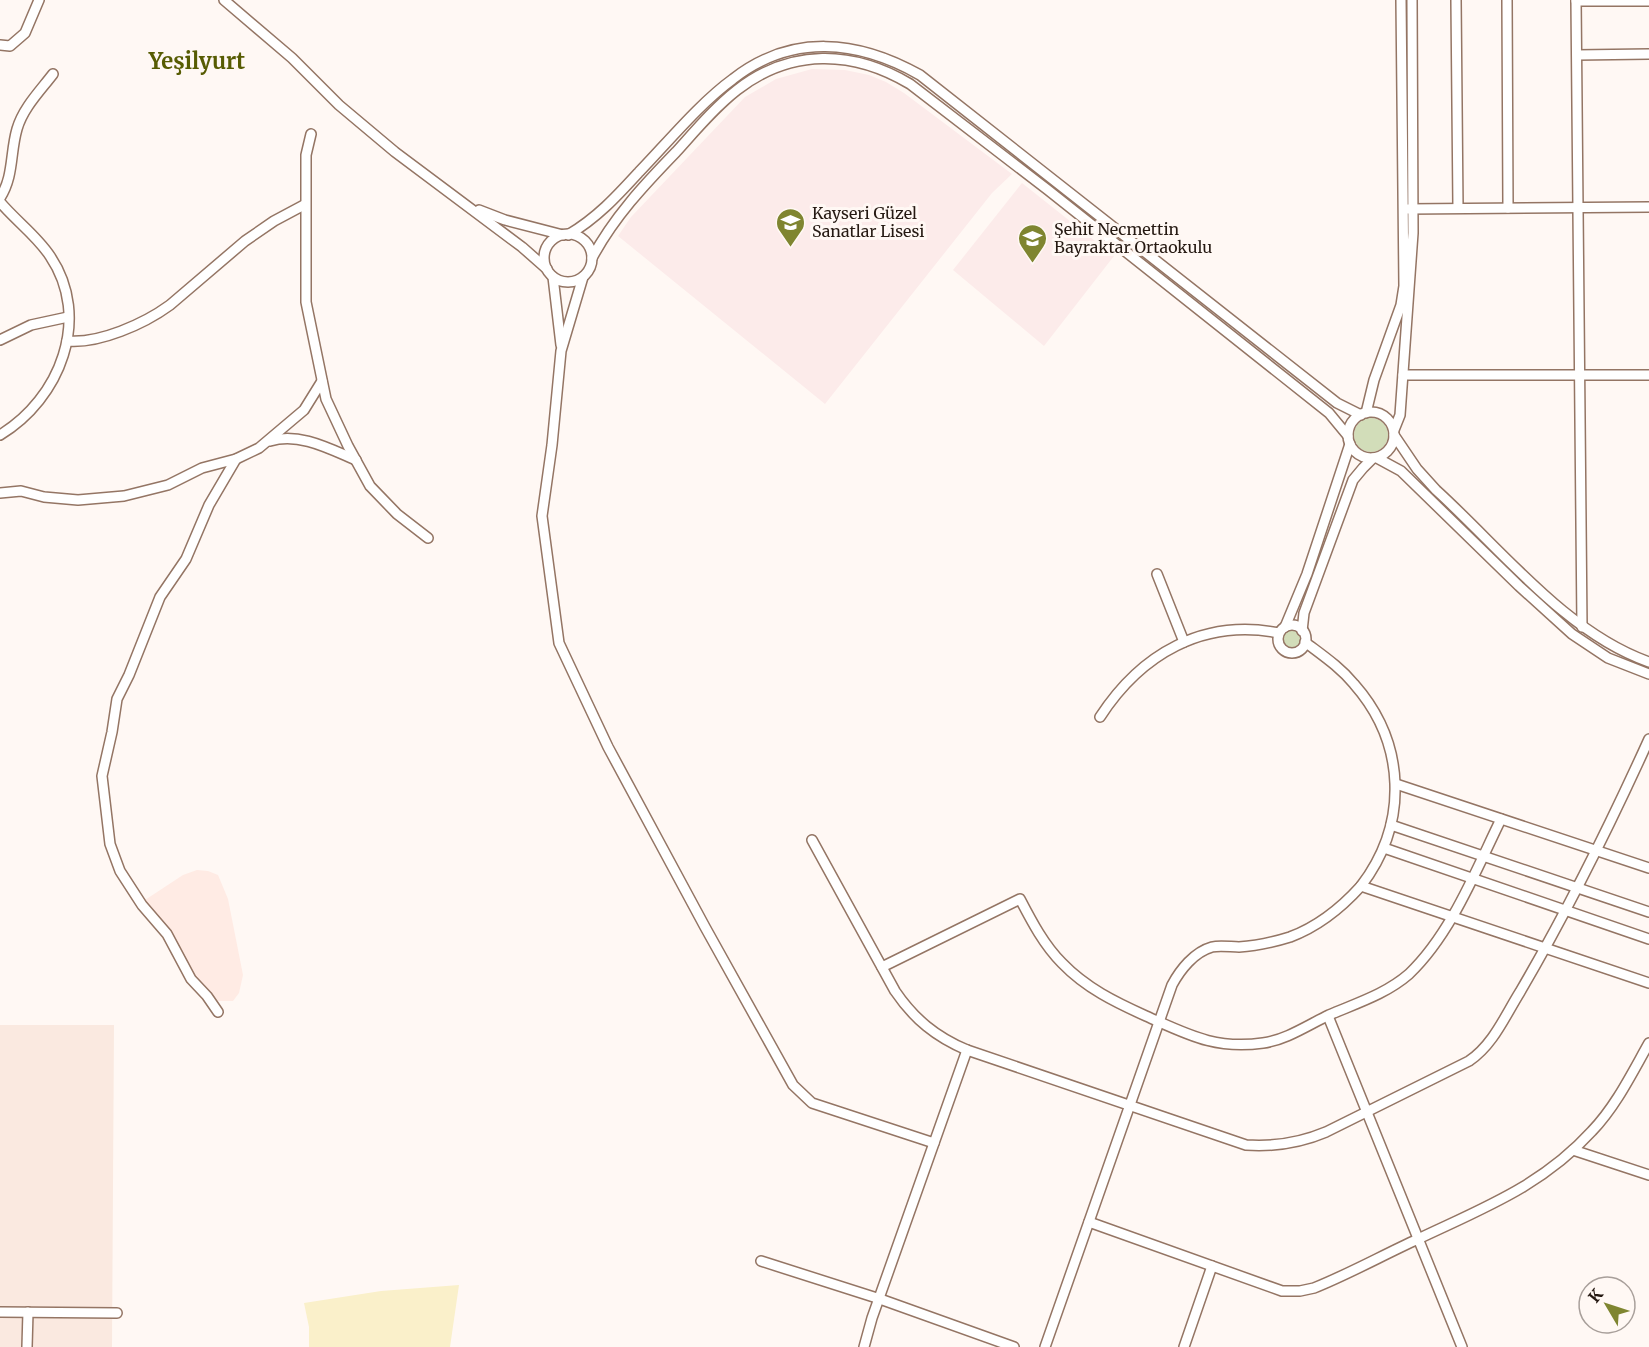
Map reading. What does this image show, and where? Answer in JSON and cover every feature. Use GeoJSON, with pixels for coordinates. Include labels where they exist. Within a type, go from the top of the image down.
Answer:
{"type":"FeatureCollection","features":[{"type":"Feature","properties":{"kind":"street"},"geometry":{"type":"LineString","coordinates":[[0,45],[10,46],[22,37],[39,0]]}},
{"type":"Feature","properties":{"kind":"street"},"geometry":{"type":"LineString","coordinates":[[224,0],[292,58],[339,105],[395,152],[522,247],[554,277],[568,282],[583,277]]}},
{"type":"Feature","properties":{"kind":"street"},"geometry":{"type":"LineString","coordinates":[[1305,642],[1299,651],[1287,652],[1279,644],[1282,630],[1307,574],[1349,440],[1350,426],[1364,414],[1402,296],[1404,274],[1401,0]]}},
{"type":"Feature","properties":{"kind":"street"},"geometry":{"type":"LineString","coordinates":[[1045,1347],[1176,978],[1198,954],[1213,947],[1253,946],[1292,936],[1337,909],[1371,873],[1384,849],[1391,825],[1396,784],[1386,736],[1371,706],[1346,675],[1305,642],[1302,631],[1305,613],[1353,480],[1375,458],[1389,450],[1400,415],[1413,233],[1412,0]]}},
{"type":"Feature","properties":{"kind":"street"},"geometry":{"type":"LineString","coordinates":[[1456,0],[1458,208]]}},
{"type":"Feature","properties":{"kind":"street"},"geometry":{"type":"LineString","coordinates":[[1507,0],[1508,208]]}},
{"type":"Feature","properties":{"kind":"street"},"geometry":{"type":"LineString","coordinates":[[1582,627],[1576,1],[1649,1]]}},
{"type":"Feature","properties":{"kind":"street"},"geometry":{"type":"LineString","coordinates":[[547,269],[544,259],[553,240],[583,226],[608,206],[715,93],[743,72],[769,58],[806,48],[838,46],[888,59],[920,75],[1337,403],[1364,414],[1376,413],[1385,417],[1417,469],[1436,490],[1582,627],[1614,647],[1649,662]]}},
{"type":"Feature","properties":{"kind":"street"},"geometry":{"type":"LineString","coordinates":[[1577,55],[1649,54]]}},
{"type":"Feature","properties":{"kind":"street"},"geometry":{"type":"LineString","coordinates":[[561,351],[583,277],[590,268],[592,258],[611,226],[633,197],[718,107],[745,84],[775,68],[798,61],[828,58],[864,63],[887,71],[910,84],[1322,407],[1335,419],[1353,450],[1361,456],[1375,458],[1401,471],[1519,586],[1572,634],[1618,663],[1649,674]]}},
{"type":"Feature","properties":{"kind":"street"},"geometry":{"type":"LineString","coordinates":[[0,435],[21,420],[47,392],[62,363],[67,341],[68,317],[63,284],[51,256],[0,200],[9,179],[19,122],[25,110],[53,74]]}},
{"type":"Feature","properties":{"kind":"street"},"geometry":{"type":"LineString","coordinates":[[311,134],[306,155],[304,205],[307,243],[306,302],[326,399],[370,486],[407,523],[428,538]]}},
{"type":"Feature","properties":{"kind":"street"},"geometry":{"type":"LineString","coordinates":[[453,195],[491,215],[578,237],[586,243],[592,258]]}},
{"type":"Feature","properties":{"kind":"street"},"geometry":{"type":"LineString","coordinates":[[67,341],[102,338],[154,316],[244,241],[304,205]]}},
{"type":"Feature","properties":{"kind":"street"},"geometry":{"type":"LineString","coordinates":[[1402,209],[1649,207]]}},
{"type":"Feature","properties":{"kind":"street"},"geometry":{"type":"LineString","coordinates":[[554,277],[561,351],[552,445],[542,516],[559,643],[608,747],[793,1085],[812,1103],[934,1143]]}},
{"type":"Feature","properties":{"kind":"street"},"geometry":{"type":"LineString","coordinates":[[0,340],[31,325],[68,317]]}},
{"type":"Feature","properties":{"kind":"street"},"geometry":{"type":"LineString","coordinates":[[1403,375],[1649,375]]}},
{"type":"Feature","properties":{"kind":"street"},"geometry":{"type":"LineString","coordinates":[[0,493],[21,491],[67,500],[124,496],[152,490],[202,468],[251,453],[304,410],[322,381]]}},
{"type":"Feature","properties":{"kind":"street"},"geometry":{"type":"LineString","coordinates":[[268,441],[280,438],[298,439],[356,460]]}},
{"type":"Feature","properties":{"kind":"street"},"geometry":{"type":"LineString","coordinates":[[218,1012],[191,979],[167,934],[142,905],[120,870],[110,844],[102,776],[117,699],[160,597],[186,559],[209,505],[236,459]]}},
{"type":"Feature","properties":{"kind":"street"},"geometry":{"type":"LineString","coordinates":[[1157,574],[1184,642]]}},
{"type":"Feature","properties":{"kind":"street"},"geometry":{"type":"LineString","coordinates":[[1100,717],[1116,694],[1136,673],[1159,656],[1184,642],[1207,634],[1231,630],[1282,630],[1296,626],[1302,631]]}},
{"type":"Feature","properties":{"kind":"street"},"geometry":{"type":"LineString","coordinates":[[812,840],[903,1003],[921,1023],[941,1038],[967,1050],[1246,1145],[1283,1144],[1305,1140],[1326,1132],[1469,1061],[1483,1051],[1566,910],[1649,739]]}},
{"type":"Feature","properties":{"kind":"street"},"geometry":{"type":"LineString","coordinates":[[1396,784],[1649,868]]}},
{"type":"Feature","properties":{"kind":"street"},"geometry":{"type":"LineString","coordinates":[[882,967],[1020,899],[1046,944],[1071,972],[1102,995],[1180,1033],[1203,1040],[1250,1045],[1274,1041],[1389,990],[1426,956],[1452,917],[1501,819]]}},
{"type":"Feature","properties":{"kind":"street"},"geometry":{"type":"LineString","coordinates":[[1391,825],[1649,912]]}},
{"type":"Feature","properties":{"kind":"street"},"geometry":{"type":"LineString","coordinates":[[1384,849],[1649,939]]}},
{"type":"Feature","properties":{"kind":"street"},"geometry":{"type":"LineString","coordinates":[[1361,886],[1649,983]]}},
{"type":"Feature","properties":{"kind":"street"},"geometry":{"type":"LineString","coordinates":[[1328,1016],[1462,1347]]}},
{"type":"Feature","properties":{"kind":"street"},"geometry":{"type":"LineString","coordinates":[[1089,1222],[1282,1291],[1300,1291],[1321,1285],[1507,1198],[1537,1179],[1573,1150],[1611,1109],[1649,1043]]}},
{"type":"Feature","properties":{"kind":"street"},"geometry":{"type":"LineString","coordinates":[[864,1347],[967,1050]]}},
{"type":"Feature","properties":{"kind":"street"},"geometry":{"type":"LineString","coordinates":[[1573,1150],[1649,1175]]}},
{"type":"Feature","properties":{"kind":"street"},"geometry":{"type":"LineString","coordinates":[[761,1261],[880,1299],[1014,1347]]}},
{"type":"Feature","properties":{"kind":"street"},"geometry":{"type":"LineString","coordinates":[[1184,1347],[1212,1266]]}},
{"type":"Feature","properties":{"kind":"street"},"geometry":{"type":"LineString","coordinates":[[0,1312],[117,1313]]}},
{"type":"Feature","properties":{"kind":"street"},"geometry":{"type":"LineString","coordinates":[[27,1347],[28,1312]]}},
{"type":"Feature","properties":{"kind":"shaded area","name":"Kayseri Güzel Sanatlar Lisesi"},"geometry":{"type":"Polygon","coordinates":[[[812,69],[845,70],[869,75],[886,82],[1012,174],[992,193],[825,404],[618,236],[631,217],[745,97],[776,79],[812,69]]]}},
{"type":"Feature","properties":{"kind":"shaded area","name":"Şehit Necmettin Bayraktar Ortaokulu"},"geometry":{"type":"Polygon","coordinates":[[[1022,183],[1114,256],[1044,346],[953,270],[1022,183]]]}},
{"type":"Feature","properties":{"kind":"shaded area"},"geometry":{"type":"Polygon","coordinates":[[[197,870],[218,875],[228,899],[243,975],[239,993],[233,1001],[215,1001],[195,979],[171,933],[145,900],[183,875],[197,870]]]}},
{"type":"Feature","properties":{"kind":"shaded area"},"geometry":{"type":"Polygon","coordinates":[[[0,1025],[114,1025],[112,1347],[0,1347],[0,1025]]]}},
{"type":"Feature","properties":{"kind":"green space"},"geometry":{"type":"Polygon","coordinates":[[[1371,418],[1383,423],[1388,435],[1383,447],[1371,452],[1359,447],[1354,435],[1359,423],[1371,418]]]}},
{"type":"Feature","properties":{"kind":"green space"},"geometry":{"type":"Polygon","coordinates":[[[1292,629],[1299,632],[1302,639],[1299,646],[1292,649],[1285,646],[1282,639],[1285,632],[1292,629]]]}},
{"type":"Feature","properties":{"kind":"sand"},"geometry":{"type":"Polygon","coordinates":[[[459,1285],[450,1347],[309,1347],[309,1327],[304,1303],[381,1291],[459,1285]]]}},
{"type":"Feature","properties":{"kind":"place","name":"Kayseri Güzel Sanatlar Lisesi"},"geometry":{"type":"Point","coordinates":[791,248]}},
{"type":"Feature","properties":{"kind":"place","name":"Şehit Necmettin Bayraktar Ortaokulu"},"geometry":{"type":"Point","coordinates":[1033,264]}},
{"type":"Feature","properties":{"kind":"district","name":"Yeşilyurt"},"geometry":{"type":"Point","coordinates":[197,61]}}]}
